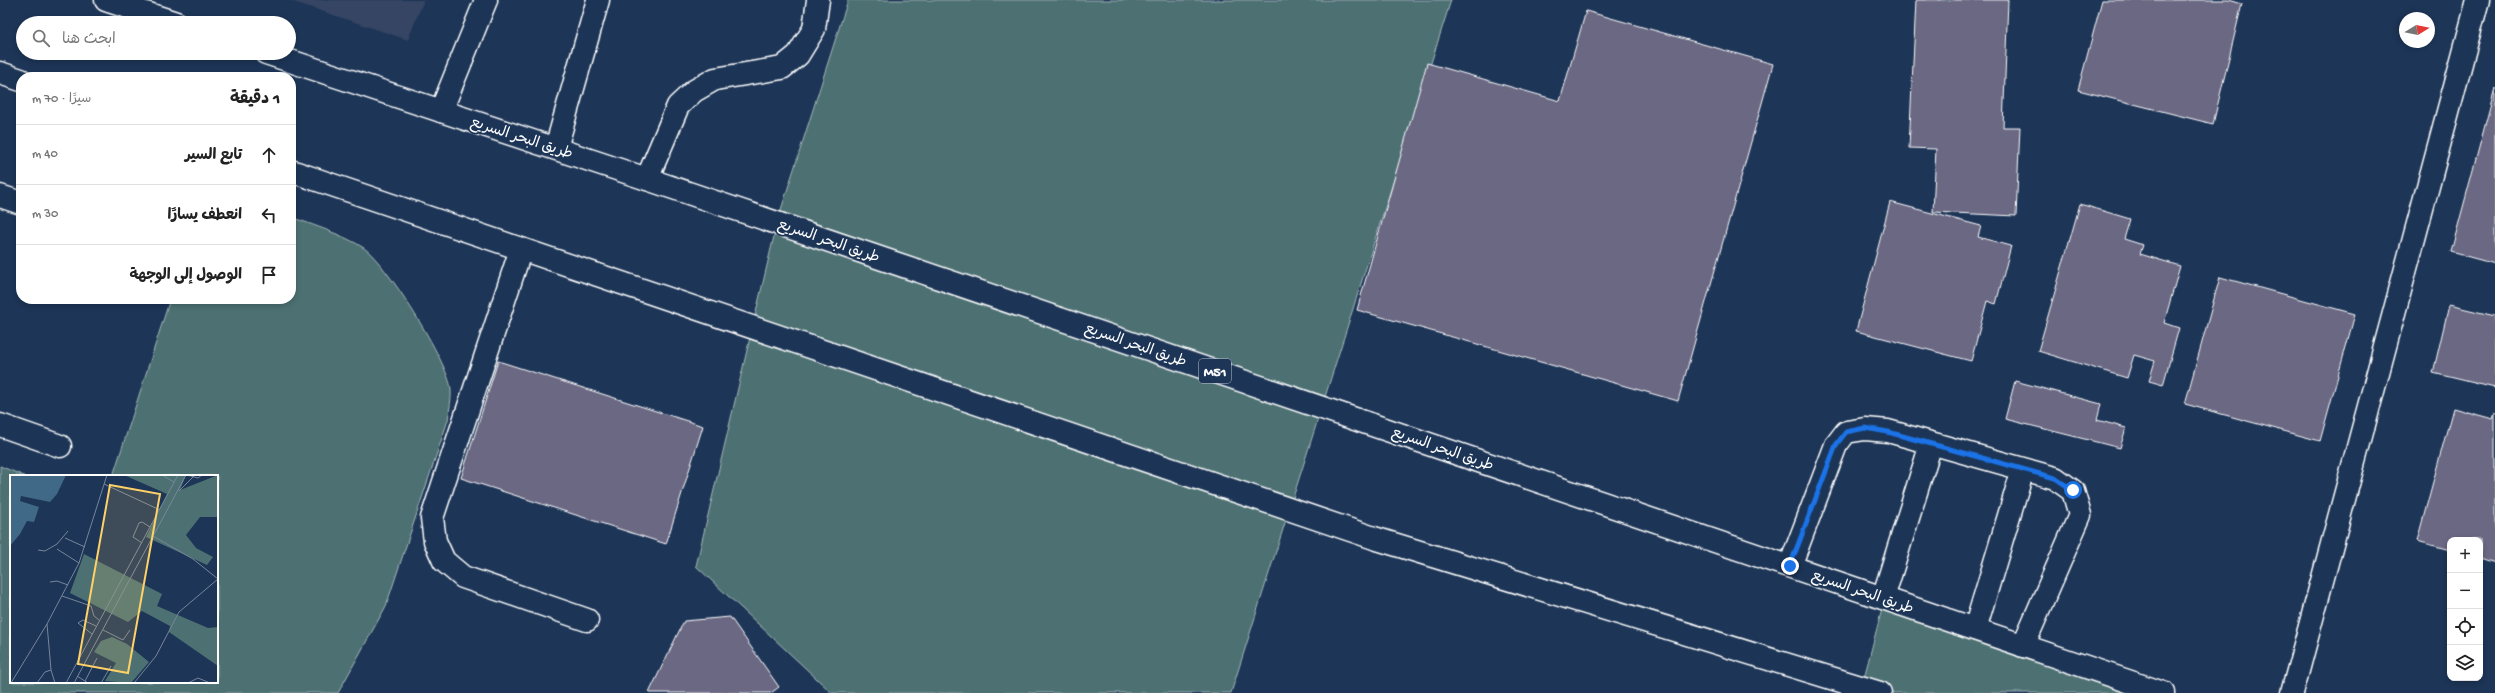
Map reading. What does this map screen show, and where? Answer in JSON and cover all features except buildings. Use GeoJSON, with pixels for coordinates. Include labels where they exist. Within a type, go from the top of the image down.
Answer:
{"type":"FeatureCollection","features":[{"type":"Feature","properties":{"kind":"main road"},"geometry":{"type":"LineString","coordinates":[[106,0],[155,16]]}},
{"type":"Feature","properties":{"kind":"main road"},"geometry":{"type":"LineString","coordinates":[[441,111],[486,0]]}},
{"type":"Feature","properties":{"kind":"main road"},"geometry":{"type":"LineString","coordinates":[[556,148],[598,0]]}},
{"type":"Feature","properties":{"kind":"main road"},"geometry":{"type":"LineString","coordinates":[[647,179],[678,106],[694,91],[715,80],[782,68],[798,55],[814,29],[818,0]]}},
{"type":"Feature","properties":{"kind":"main road"},"geometry":{"type":"LineString","coordinates":[[2292,693],[2478,0]]}},
{"type":"Feature","properties":{"kind":"main road","name":"طريق البحر السريع"},"geometry":{"type":"LineString","coordinates":[[287,60],[556,148],[2163,693]]}},
{"type":"Feature","properties":{"kind":"main road"},"geometry":{"type":"LineString","coordinates":[[0,73],[16,78]]}},
{"type":"Feature","properties":{"kind":"main road"},"geometry":{"type":"LineString","coordinates":[[296,173],[1374,538],[1880,693]]}},
{"type":"Feature","properties":{"kind":"main road"},"geometry":{"type":"LineString","coordinates":[[0,196],[16,201]]}},
{"type":"Feature","properties":{"kind":"main road"},"geometry":{"type":"LineString","coordinates":[[521,249],[432,518],[435,541],[444,561],[463,577],[587,620]]}},
{"type":"Feature","properties":{"kind":"main road"},"geometry":{"type":"LineString","coordinates":[[0,424],[60,446]]}},
{"type":"Feature","properties":{"kind":"main road"},"geometry":{"type":"LineString","coordinates":[[1790,566],[1836,445],[1846,432],[1865,428],[1888,432],[2055,478],[2073,490],[2080,515],[2023,646]]}},
{"type":"Feature","properties":{"kind":"main road"},"geometry":{"type":"LineString","coordinates":[[1883,598],[1931,444]]}},
{"type":"Feature","properties":{"kind":"main road"},"geometry":{"type":"LineString","coordinates":[[1975,629],[2023,469]]}},
{"type":"Feature","properties":{"kind":"shaded area"},"geometry":{"type":"Polygon","coordinates":[[[288,0],[424,0],[408,40],[288,0]]]}},
{"type":"Feature","properties":{"kind":"green space"},"geometry":{"type":"Polygon","coordinates":[[[848,0],[1451,0],[1231,693],[832,693],[696,566],[778,219],[848,0]]]}},
{"type":"Feature","properties":{"kind":"green space"},"geometry":{"type":"Polygon","coordinates":[[[296,219],[356,243],[364,248],[374,258],[387,273],[415,314],[439,358],[451,389],[448,420],[386,606],[338,693],[0,693],[0,466],[22,475],[10,475],[10,683],[218,683],[218,475],[113,475],[168,304],[296,304],[296,219]]]}},
{"type":"Feature","properties":{"kind":"green space"},"geometry":{"type":"Polygon","coordinates":[[[1883,605],[2172,693],[1860,693],[1883,605]]]}},
{"type":"Feature","properties":{"kind":"route"},"geometry":{"type":"LineString","coordinates":[[1790,566],[1836,445],[1846,432],[1865,428],[1888,432],[2055,478],[2073,490]]}}]}
